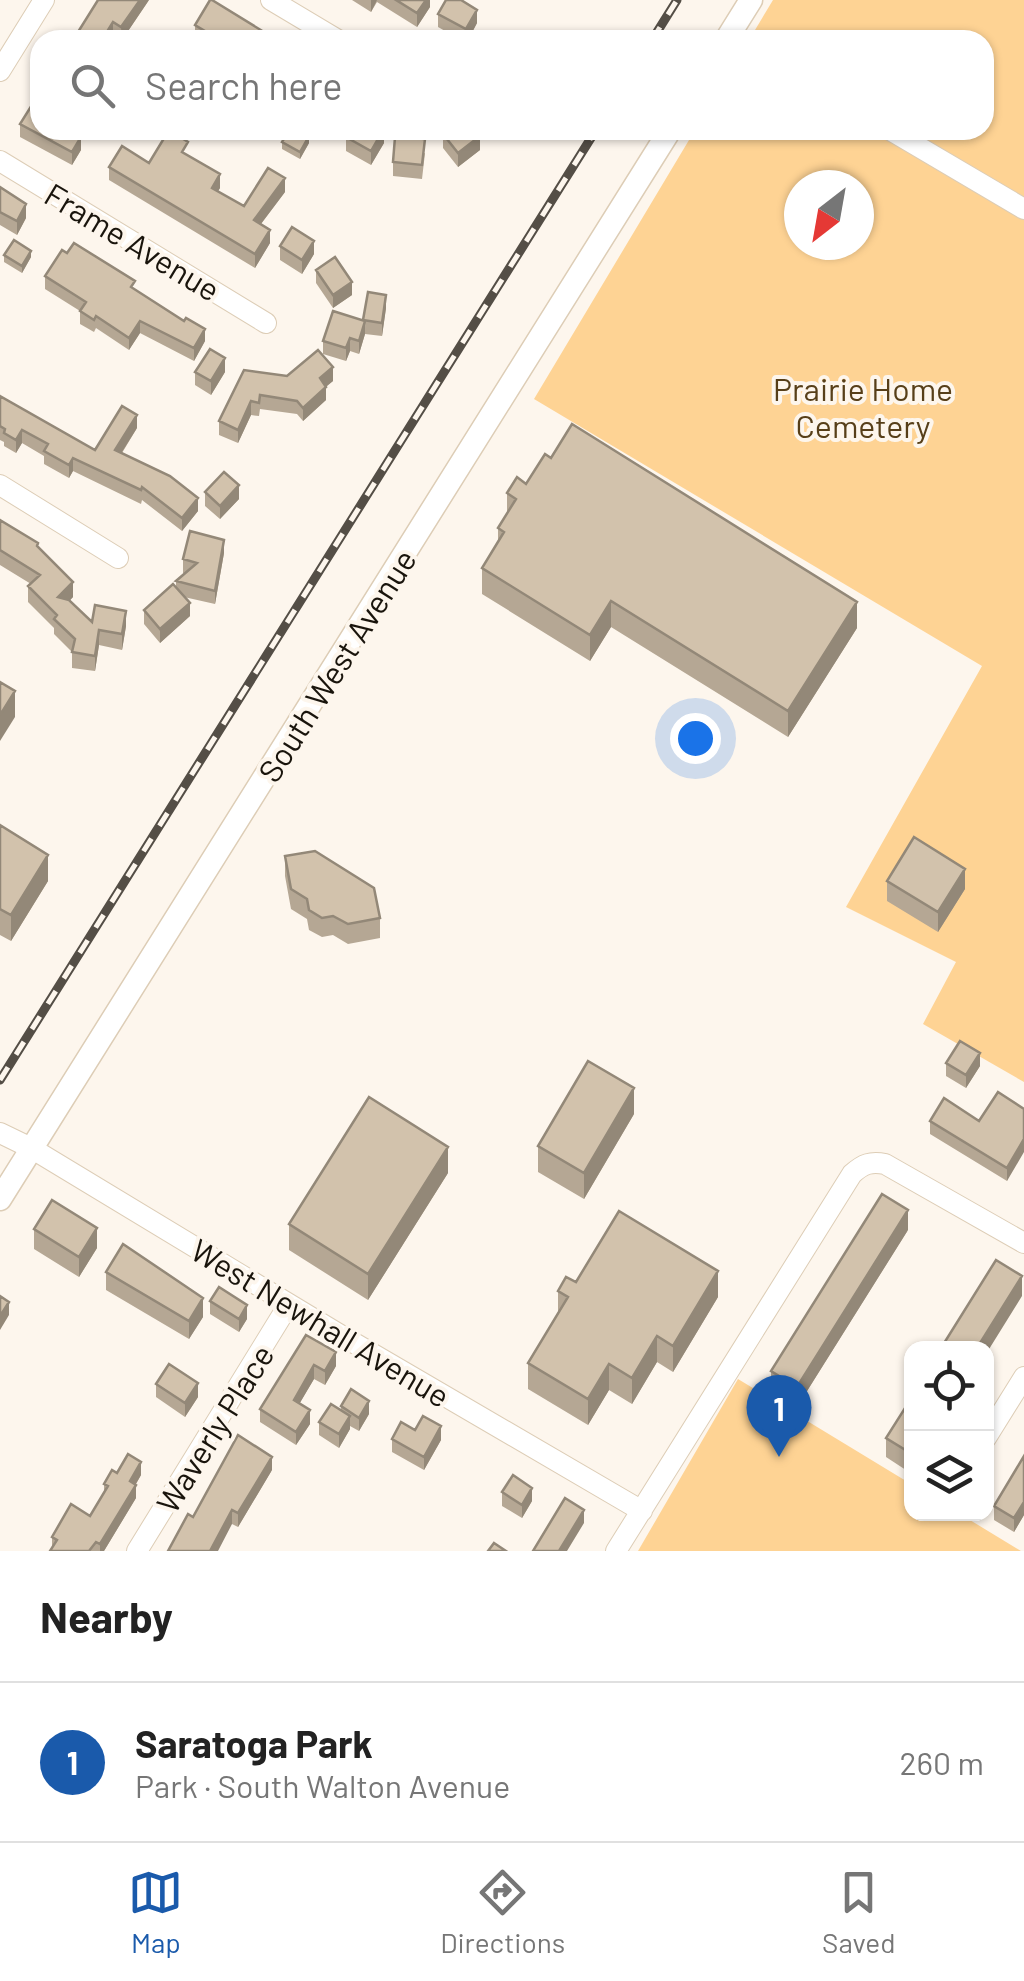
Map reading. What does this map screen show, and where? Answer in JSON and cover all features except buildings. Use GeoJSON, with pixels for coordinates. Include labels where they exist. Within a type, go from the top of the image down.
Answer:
{"type":"FeatureCollection","features":[{"type":"Feature","properties":{"kind":"street"},"geometry":{"type":"LineString","coordinates":[[0,70],[44,0]]}},
{"type":"Feature","properties":{"kind":"street"},"geometry":{"type":"LineString","coordinates":[[271,0],[321,30]]}},
{"type":"Feature","properties":{"kind":"street"},"geometry":{"type":"LineString","coordinates":[[736,30],[751,0]]}},
{"type":"Feature","properties":{"kind":"street","name":"South West Avenue"},"geometry":{"type":"LineString","coordinates":[[0,1198],[664,140]]}},
{"type":"Feature","properties":{"kind":"street"},"geometry":{"type":"LineString","coordinates":[[907,140],[1024,209]]}},
{"type":"Feature","properties":{"kind":"street","name":"Frame Avenue"},"geometry":{"type":"LineString","coordinates":[[0,161],[266,323]]}},
{"type":"Feature","properties":{"kind":"street"},"geometry":{"type":"LineString","coordinates":[[0,485],[118,558]]}},
{"type":"Feature","properties":{"kind":"street","name":"West Newhall Avenue"},"geometry":{"type":"LineString","coordinates":[[0,1133],[32,1148],[642,1511]]}},
{"type":"Feature","properties":{"kind":"street"},"geometry":{"type":"LineString","coordinates":[[616,1551],[852,1174],[862,1165],[874,1161],[885,1164],[1024,1243]]}},
{"type":"Feature","properties":{"kind":"street","name":"Waverly Place"},"geometry":{"type":"LineString","coordinates":[[138,1551],[289,1304]]}},
{"type":"Feature","properties":{"kind":"street"},"geometry":{"type":"LineString","coordinates":[[990,1431],[1024,1377]]}},
{"type":"Feature","properties":{"kind":"green space","name":"Prairie Home Cemetery"},"geometry":{"type":"Polygon","coordinates":[[[773,0],[1024,0],[1024,1082],[923,1024],[956,962],[846,907],[982,666],[534,399],[689,140],[994,140],[994,30],[755,30],[773,0]]]}},
{"type":"Feature","properties":{"kind":"green space"},"geometry":{"type":"Polygon","coordinates":[[[738,1379],[904,1480],[904,1521],[972,1521],[1021,1551],[638,1551],[738,1379]]]}},
{"type":"Feature","properties":{"kind":"railway"},"geometry":{"type":"LineString","coordinates":[[658,30],[677,0]]}},
{"type":"Feature","properties":{"kind":"railway"},"geometry":{"type":"LineString","coordinates":[[0,1080],[590,140]]}},
{"type":"Feature","properties":{"kind":"place","name":"Saratoga Park"},"geometry":{"type":"Point","coordinates":[779,1457]}}]}
